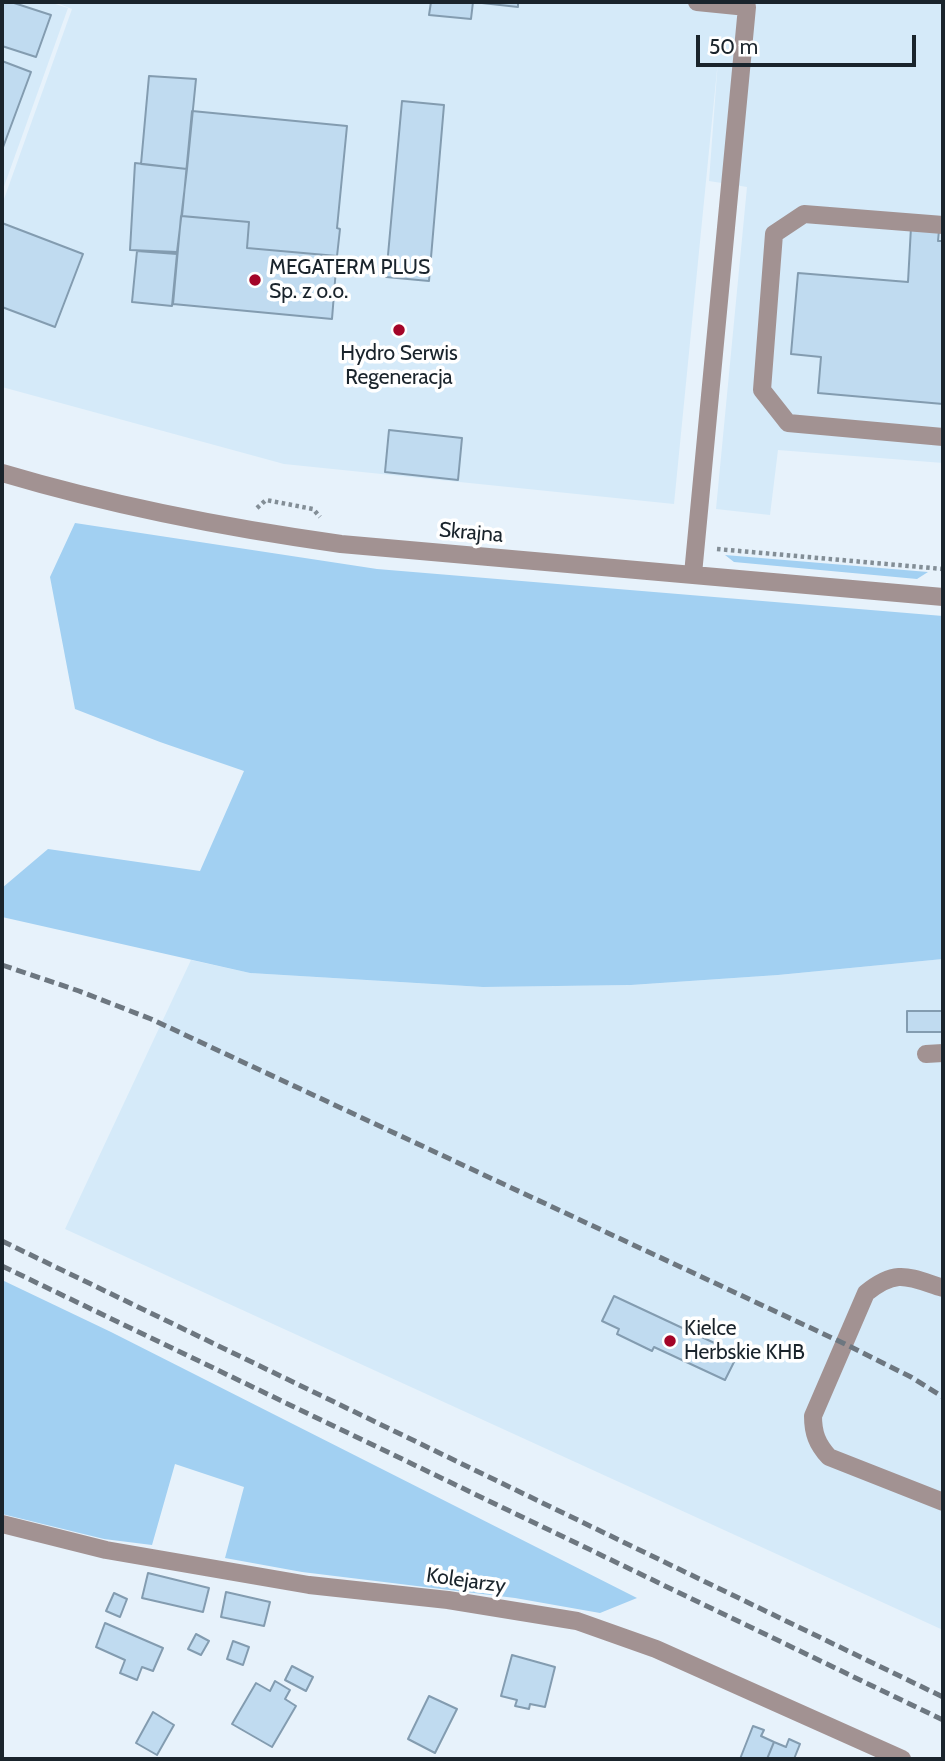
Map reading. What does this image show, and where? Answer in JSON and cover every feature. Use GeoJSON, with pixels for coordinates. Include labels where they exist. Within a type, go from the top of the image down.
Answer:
{"type":"FeatureCollection","features":[{"type":"Feature","properties":{"kind":"street"},"geometry":{"type":"LineString","coordinates":[[693,574],[747,7],[697,2]]}},
{"type":"Feature","properties":{"kind":"street"},"geometry":{"type":"LineString","coordinates":[[943,225],[804,214],[774,234],[762,390],[788,423],[943,437]]}},
{"type":"Feature","properties":{"kind":"street","name":"Skrajna"},"geometry":{"type":"LineString","coordinates":[[2,473],[148,511],[341,544],[943,597]]}},
{"type":"Feature","properties":{"kind":"street"},"geometry":{"type":"LineString","coordinates":[[943,1288],[913,1278],[896,1276],[883,1279],[866,1293],[813,1416],[813,1432],[820,1448],[829,1457],[943,1502]]}},
{"type":"Feature","properties":{"kind":"street","name":"Kolejarzy"},"geometry":{"type":"LineString","coordinates":[[2,1524],[106,1550],[309,1585],[448,1600],[577,1621],[656,1649],[902,1759]]}},
{"type":"Feature","properties":{"kind":"shaded area"},"geometry":{"type":"Polygon","coordinates":[[[2,2],[49,2],[68,8],[2,192],[2,2]]]}},
{"type":"Feature","properties":{"kind":"shaded area"},"geometry":{"type":"Polygon","coordinates":[[[54,2],[943,2],[943,463],[778,450],[770,515],[716,509],[747,187],[709,181],[718,60],[674,504],[284,464],[2,387],[2,199],[72,9],[54,2]]]}},
{"type":"Feature","properties":{"kind":"shaded area"},"geometry":{"type":"Polygon","coordinates":[[[75,523],[377,569],[943,616],[943,959],[778,975],[631,985],[483,987],[250,973],[2,917],[2,888],[48,849],[200,871],[244,771],[75,709],[50,577],[75,523]]]}},
{"type":"Feature","properties":{"kind":"shaded area"},"geometry":{"type":"Polygon","coordinates":[[[725,555],[928,572],[917,579],[734,562],[725,555]]]}},
{"type":"Feature","properties":{"kind":"shaded area"},"geometry":{"type":"Polygon","coordinates":[[[943,959],[943,1630],[65,1229],[191,960],[250,973],[483,987],[631,985],[778,975],[943,959]]]}},
{"type":"Feature","properties":{"kind":"shaded area"},"geometry":{"type":"Polygon","coordinates":[[[2,1280],[111,1332],[637,1598],[600,1613],[515,1598],[302,1572],[225,1558],[244,1487],[175,1464],[152,1545],[104,1539],[2,1514],[2,1280]]]}},
{"type":"Feature","properties":{"kind":"building"},"geometry":{"type":"Polygon","coordinates":[[[2,2],[11,2],[51,15],[36,57],[2,46],[2,2]]]}},
{"type":"Feature","properties":{"kind":"building"},"geometry":{"type":"Polygon","coordinates":[[[431,2],[473,2],[471,19],[429,15],[431,2]]]}},
{"type":"Feature","properties":{"kind":"building"},"geometry":{"type":"Polygon","coordinates":[[[473,2],[518,2],[518,7],[473,2]]]}},
{"type":"Feature","properties":{"kind":"building"},"geometry":{"type":"Polygon","coordinates":[[[2,61],[31,72],[2,150],[2,61]]]}},
{"type":"Feature","properties":{"kind":"building"},"geometry":{"type":"Polygon","coordinates":[[[149,76],[196,79],[187,169],[141,164],[149,76]]]}},
{"type":"Feature","properties":{"kind":"building"},"geometry":{"type":"Polygon","coordinates":[[[402,101],[444,105],[429,281],[386,277],[402,101]]]}},
{"type":"Feature","properties":{"kind":"building"},"geometry":{"type":"Polygon","coordinates":[[[192,111],[347,126],[337,228],[340,229],[337,256],[247,248],[249,222],[182,216],[192,111]]]}},
{"type":"Feature","properties":{"kind":"building"},"geometry":{"type":"Polygon","coordinates":[[[135,163],[187,169],[177,252],[130,250],[135,163]]]}},
{"type":"Feature","properties":{"kind":"building","name":"MEGATERM PLUS Sp. z o.o."},"geometry":{"type":"Polygon","coordinates":[[[181,216],[249,222],[247,248],[337,256],[332,319],[173,304],[181,216]]]}},
{"type":"Feature","properties":{"kind":"building"},"geometry":{"type":"Polygon","coordinates":[[[2,223],[83,254],[55,327],[2,307],[2,223]]]}},
{"type":"Feature","properties":{"kind":"building"},"geometry":{"type":"Polygon","coordinates":[[[911,227],[939,230],[938,241],[943,241],[943,404],[818,393],[821,357],[791,354],[798,273],[908,282],[911,227]]]}},
{"type":"Feature","properties":{"kind":"building"},"geometry":{"type":"Polygon","coordinates":[[[137,251],[177,254],[172,306],[132,302],[137,251]]]}},
{"type":"Feature","properties":{"kind":"building"},"geometry":{"type":"Polygon","coordinates":[[[389,430],[462,438],[458,480],[385,472],[389,430]]]}},
{"type":"Feature","properties":{"kind":"building"},"geometry":{"type":"Polygon","coordinates":[[[907,1011],[943,1011],[943,1032],[907,1032],[907,1011]]]}},
{"type":"Feature","properties":{"kind":"building","name":"Kielce Herbskie KHB"},"geometry":{"type":"Polygon","coordinates":[[[614,1296],[738,1354],[725,1380],[654,1347],[652,1351],[617,1334],[619,1329],[602,1321],[614,1296]]]}},
{"type":"Feature","properties":{"kind":"building"},"geometry":{"type":"Polygon","coordinates":[[[148,1573],[209,1588],[203,1612],[142,1598],[148,1573]]]}},
{"type":"Feature","properties":{"kind":"building"},"geometry":{"type":"Polygon","coordinates":[[[226,1592],[270,1602],[264,1626],[221,1617],[226,1592]]]}},
{"type":"Feature","properties":{"kind":"building"},"geometry":{"type":"Polygon","coordinates":[[[114,1593],[127,1599],[120,1617],[106,1611],[114,1593]]]}},
{"type":"Feature","properties":{"kind":"building"},"geometry":{"type":"Polygon","coordinates":[[[105,1623],[163,1648],[153,1671],[142,1667],[137,1680],[120,1673],[125,1660],[96,1647],[105,1623]]]}},
{"type":"Feature","properties":{"kind":"building"},"geometry":{"type":"Polygon","coordinates":[[[196,1634],[209,1641],[201,1655],[188,1649],[196,1634]]]}},
{"type":"Feature","properties":{"kind":"building"},"geometry":{"type":"Polygon","coordinates":[[[233,1641],[249,1647],[243,1665],[227,1659],[233,1641]]]}},
{"type":"Feature","properties":{"kind":"building"},"geometry":{"type":"Polygon","coordinates":[[[512,1655],[555,1667],[545,1707],[530,1704],[529,1709],[515,1706],[517,1700],[501,1696],[512,1655]]]}},
{"type":"Feature","properties":{"kind":"building"},"geometry":{"type":"Polygon","coordinates":[[[292,1666],[313,1677],[306,1691],[285,1680],[292,1666]]]}},
{"type":"Feature","properties":{"kind":"building"},"geometry":{"type":"Polygon","coordinates":[[[275,1681],[290,1690],[285,1699],[296,1706],[272,1747],[232,1724],[256,1683],[270,1691],[275,1681]]]}},
{"type":"Feature","properties":{"kind":"building"},"geometry":{"type":"Polygon","coordinates":[[[429,1696],[457,1709],[435,1753],[408,1739],[429,1696]]]}},
{"type":"Feature","properties":{"kind":"building"},"geometry":{"type":"Polygon","coordinates":[[[153,1712],[174,1725],[157,1755],[136,1743],[153,1712]]]}},
{"type":"Feature","properties":{"kind":"building"},"geometry":{"type":"Polygon","coordinates":[[[753,1726],[764,1730],[761,1736],[774,1742],[767,1759],[740,1759],[753,1726]]]}},
{"type":"Feature","properties":{"kind":"building"},"geometry":{"type":"Polygon","coordinates":[[[789,1739],[800,1744],[794,1759],[767,1759],[774,1742],[786,1747],[789,1739]]]}},
{"type":"Feature","properties":{"kind":"railway"},"geometry":{"type":"LineString","coordinates":[[2,965],[151,1019],[845,1344],[911,1377],[943,1397]]}},
{"type":"Feature","properties":{"kind":"railway"},"geometry":{"type":"LineString","coordinates":[[2,1241],[943,1697]]}},
{"type":"Feature","properties":{"kind":"railway"},"geometry":{"type":"LineString","coordinates":[[2,1266],[943,1720]]}},
{"type":"Feature","properties":{"kind":"place","name":"MEGATERM PLUS Sp. z o.o."},"geometry":{"type":"Point","coordinates":[255,280]}},
{"type":"Feature","properties":{"kind":"place","name":"Hydro Serwis Regeneracja"},"geometry":{"type":"Point","coordinates":[399,330]}},
{"type":"Feature","properties":{"kind":"place","name":"Kielce Herbskie KHB"},"geometry":{"type":"Point","coordinates":[670,1341]}}]}
